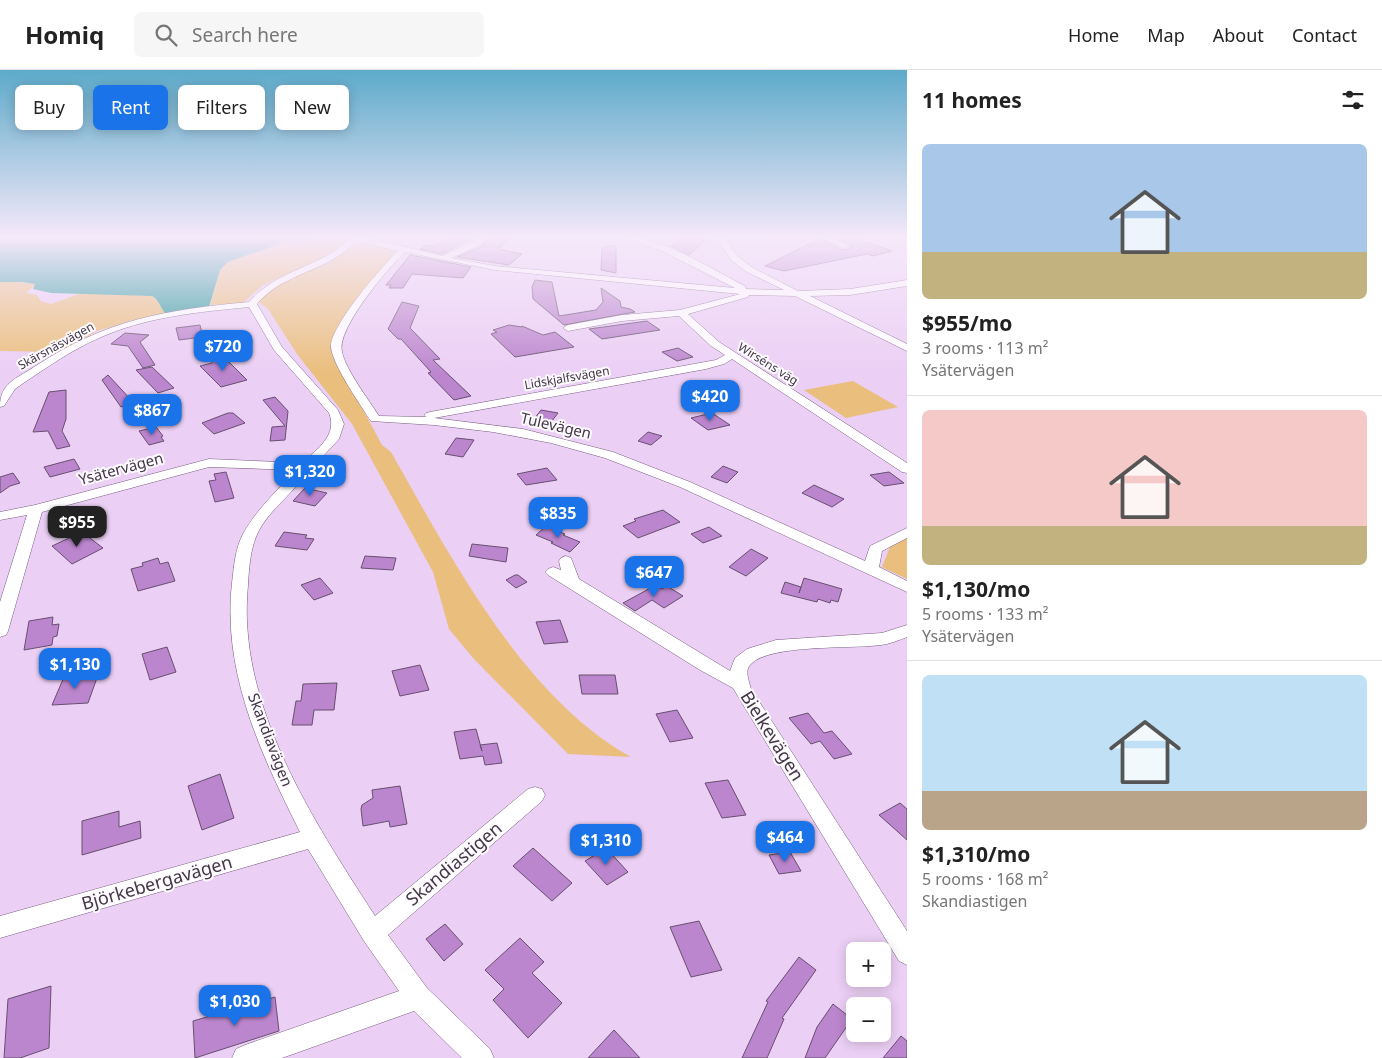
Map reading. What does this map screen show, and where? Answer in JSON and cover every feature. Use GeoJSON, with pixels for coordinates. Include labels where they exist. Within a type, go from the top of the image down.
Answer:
{"type":"FeatureCollection","features":[{"type":"Feature","properties":{"kind":"street"},"geometry":{"type":"LineString","coordinates":[[252,304],[260,292],[276,282]]}},
{"type":"Feature","properties":{"kind":"street","name":"Tulevägen"},"geometry":{"type":"LineString","coordinates":[[375,282],[338,335],[336,350],[375,419],[406,418],[447,422],[564,443],[610,455],[710,496],[907,586]]}},
{"type":"Feature","properties":{"kind":"street"},"geometry":{"type":"LineString","coordinates":[[643,282],[750,292],[798,294],[850,292],[907,283]]}},
{"type":"Feature","properties":{"kind":"street"},"geometry":{"type":"LineString","coordinates":[[730,282],[750,292]]}},
{"type":"Feature","properties":{"kind":"street"},"geometry":{"type":"LineString","coordinates":[[775,282],[895,344],[907,348]]}},
{"type":"Feature","properties":{"kind":"street"},"geometry":{"type":"LineString","coordinates":[[568,328],[622,318],[681,313],[750,292]]}},
{"type":"Feature","properties":{"kind":"street","name":"Skärsnäsvägen"},"geometry":{"type":"LineString","coordinates":[[0,404],[11,387],[18,382],[104,333],[127,324],[252,304]]}},
{"type":"Feature","properties":{"kind":"street","name":"Skandiavägen"},"geometry":{"type":"LineString","coordinates":[[252,304],[278,348],[334,412],[339,421],[339,427],[335,436],[260,517],[249,536],[243,555],[238,602],[241,653],[256,712],[284,780],[313,838],[372,933],[418,997],[481,1058]]}},
{"type":"Feature","properties":{"kind":"street","name":"Wirséns väg"},"geometry":{"type":"LineString","coordinates":[[681,313],[715,344],[907,469]]}},
{"type":"Feature","properties":{"kind":"street"},"geometry":{"type":"LineString","coordinates":[[895,344],[907,342]]}},
{"type":"Feature","properties":{"kind":"street","name":"Lidskjalfsvägen"},"geometry":{"type":"LineString","coordinates":[[406,418],[552,395],[706,366],[720,362],[732,355]]}},
{"type":"Feature","properties":{"kind":"street","name":"Ysätervägen"},"geometry":{"type":"LineString","coordinates":[[0,516],[36,509],[209,463],[305,467]]}},
{"type":"Feature","properties":{"kind":"street"},"geometry":{"type":"LineString","coordinates":[[0,632],[30,523],[36,509]]}},
{"type":"Feature","properties":{"kind":"street"},"geometry":{"type":"LineString","coordinates":[[871,569],[875,549],[907,532]]}},
{"type":"Feature","properties":{"kind":"street"},"geometry":{"type":"LineString","coordinates":[[566,561],[572,582]]}},
{"type":"Feature","properties":{"kind":"street"},"geometry":{"type":"LineString","coordinates":[[554,572],[706,666],[740,684]]}},
{"type":"Feature","properties":{"kind":"street","name":"Bielkevägen"},"geometry":{"type":"LineString","coordinates":[[907,631],[883,639],[776,646],[753,653],[741,662],[738,674],[740,684],[750,704],[778,745],[907,953]]}},
{"type":"Feature","properties":{"kind":"street","name":"Skandiastigen"},"geometry":{"type":"LineString","coordinates":[[372,933],[535,795]]}},
{"type":"Feature","properties":{"kind":"street","name":"Björkebergavägen"},"geometry":{"type":"LineString","coordinates":[[0,927],[313,838]]}},
{"type":"Feature","properties":{"kind":"street"},"geometry":{"type":"LineString","coordinates":[[245,1058],[418,997]]}},
{"type":"Feature","properties":{"kind":"shaded area"},"geometry":{"type":"Polygon","coordinates":[[[0,282],[36,284],[26,293],[37,295],[41,301],[51,304],[82,293],[152,296],[167,315],[133,320],[97,331],[61,352],[0,351],[0,282]]]}},
{"type":"Feature","properties":{"kind":"shaded area"},"geometry":{"type":"Polygon","coordinates":[[[23,282],[216,282],[209,307],[167,315],[152,296],[51,293],[33,289],[35,284],[23,282]]]}},
{"type":"Feature","properties":{"kind":"shaded area"},"geometry":{"type":"Polygon","coordinates":[[[217,282],[270,282],[263,285],[243,303],[210,305],[217,282]]]}},
{"type":"Feature","properties":{"kind":"shaded area"},"geometry":{"type":"Polygon","coordinates":[[[281,282],[372,282],[339,327],[340,367],[382,445],[391,452],[464,578],[523,662],[556,699],[592,731],[631,757],[568,754],[473,658],[449,629],[433,572],[352,424],[297,354],[268,309],[260,303],[259,299],[281,282]]]}},
{"type":"Feature","properties":{"kind":"shaded area"},"geometry":{"type":"Polygon","coordinates":[[[853,381],[898,407],[846,418],[804,390],[853,381]]]}},
{"type":"Feature","properties":{"kind":"shaded area"},"geometry":{"type":"Polygon","coordinates":[[[907,537],[907,579],[882,567],[890,547],[907,537]]]}},
{"type":"Feature","properties":{"kind":"building"},"geometry":{"type":"Polygon","coordinates":[[[388,282],[407,282],[403,288],[389,288],[391,285],[386,285],[388,282]]]}},
{"type":"Feature","properties":{"kind":"building"},"geometry":{"type":"Polygon","coordinates":[[[534,282],[552,282],[559,316],[596,310],[603,302],[601,288],[620,301],[621,307],[635,312],[564,325],[533,299],[532,287],[534,282]]]}},
{"type":"Feature","properties":{"kind":"building"},"geometry":{"type":"Polygon","coordinates":[[[402,302],[419,306],[410,328],[440,359],[433,360],[471,396],[454,400],[428,373],[431,372],[401,339],[398,339],[388,329],[402,302]]]}},
{"type":"Feature","properties":{"kind":"building"},"geometry":{"type":"Polygon","coordinates":[[[647,321],[660,330],[602,339],[589,329],[647,321]]]}},
{"type":"Feature","properties":{"kind":"building"},"geometry":{"type":"Polygon","coordinates":[[[200,325],[203,337],[179,340],[176,328],[200,325]]]}},
{"type":"Feature","properties":{"kind":"building"},"geometry":{"type":"Polygon","coordinates":[[[509,325],[522,326],[543,335],[555,332],[574,347],[515,357],[491,334],[497,332],[493,330],[509,325]]]}},
{"type":"Feature","properties":{"kind":"building"},"geometry":{"type":"Polygon","coordinates":[[[125,333],[149,335],[140,342],[155,365],[143,368],[128,346],[111,344],[125,333]]]}},
{"type":"Feature","properties":{"kind":"building"},"geometry":{"type":"Polygon","coordinates":[[[678,348],[693,357],[677,361],[662,352],[678,348]]]}},
{"type":"Feature","properties":{"kind":"building"},"geometry":{"type":"Polygon","coordinates":[[[224,357],[247,380],[221,387],[200,366],[212,363],[210,360],[224,357]]]}},
{"type":"Feature","properties":{"kind":"building"},"geometry":{"type":"Polygon","coordinates":[[[152,367],[174,388],[158,393],[136,370],[152,367]]]}},
{"type":"Feature","properties":{"kind":"building"},"geometry":{"type":"Polygon","coordinates":[[[108,375],[134,403],[121,407],[102,380],[108,375]]]}},
{"type":"Feature","properties":{"kind":"building"},"geometry":{"type":"Polygon","coordinates":[[[66,390],[66,419],[62,431],[70,446],[57,449],[48,431],[33,432],[49,392],[66,390]]]}},
{"type":"Feature","properties":{"kind":"building"},"geometry":{"type":"Polygon","coordinates":[[[275,397],[288,411],[285,440],[270,441],[272,427],[285,426],[263,400],[275,397]]]}},
{"type":"Feature","properties":{"kind":"building"},"geometry":{"type":"Polygon","coordinates":[[[541,410],[558,413],[548,426],[531,423],[541,410]]]}},
{"type":"Feature","properties":{"kind":"building"},"geometry":{"type":"Polygon","coordinates":[[[228,413],[233,413],[245,423],[214,434],[202,423],[228,413]]]}},
{"type":"Feature","properties":{"kind":"building"},"geometry":{"type":"Polygon","coordinates":[[[712,413],[730,425],[708,430],[691,418],[712,413]]]}},
{"type":"Feature","properties":{"kind":"building"},"geometry":{"type":"Polygon","coordinates":[[[156,427],[163,436],[161,437],[164,441],[149,445],[139,431],[156,427]]]}},
{"type":"Feature","properties":{"kind":"building"},"geometry":{"type":"Polygon","coordinates":[[[648,432],[662,436],[651,445],[638,441],[648,432]]]}},
{"type":"Feature","properties":{"kind":"building"},"geometry":{"type":"Polygon","coordinates":[[[456,438],[474,440],[463,457],[445,454],[456,438]]]}},
{"type":"Feature","properties":{"kind":"building"},"geometry":{"type":"Polygon","coordinates":[[[74,459],[80,469],[50,477],[44,467],[74,459]]]}},
{"type":"Feature","properties":{"kind":"building"},"geometry":{"type":"Polygon","coordinates":[[[723,466],[738,472],[727,483],[711,477],[723,466]]]}},
{"type":"Feature","properties":{"kind":"building"},"geometry":{"type":"Polygon","coordinates":[[[547,468],[557,480],[526,485],[517,474],[547,468]]]}},
{"type":"Feature","properties":{"kind":"building"},"geometry":{"type":"Polygon","coordinates":[[[226,472],[234,498],[215,502],[209,481],[216,480],[214,474],[226,472]]]}},
{"type":"Feature","properties":{"kind":"building"},"geometry":{"type":"Polygon","coordinates":[[[889,472],[904,483],[884,486],[870,475],[889,472]]]}},
{"type":"Feature","properties":{"kind":"building"},"geometry":{"type":"Polygon","coordinates":[[[13,473],[20,483],[10,486],[0,493],[0,477],[13,473]]]}},
{"type":"Feature","properties":{"kind":"building"},"geometry":{"type":"Polygon","coordinates":[[[814,485],[844,499],[832,507],[802,493],[814,485]]]}},
{"type":"Feature","properties":{"kind":"building"},"geometry":{"type":"Polygon","coordinates":[[[305,488],[327,493],[315,506],[293,501],[305,488]]]}},
{"type":"Feature","properties":{"kind":"building"},"geometry":{"type":"Polygon","coordinates":[[[663,510],[680,522],[638,538],[623,526],[636,521],[634,519],[663,510]]]}},
{"type":"Feature","properties":{"kind":"building"},"geometry":{"type":"Polygon","coordinates":[[[546,526],[580,542],[570,552],[536,535],[546,526]]]}},
{"type":"Feature","properties":{"kind":"building"},"geometry":{"type":"Polygon","coordinates":[[[709,527],[722,536],[703,543],[691,534],[709,527]]]}},
{"type":"Feature","properties":{"kind":"building"},"geometry":{"type":"Polygon","coordinates":[[[82,532],[103,548],[72,564],[52,546],[82,532]]]}},
{"type":"Feature","properties":{"kind":"building"},"geometry":{"type":"Polygon","coordinates":[[[284,532],[307,535],[305,538],[314,539],[307,550],[275,546],[284,532]]]}},
{"type":"Feature","properties":{"kind":"building"},"geometry":{"type":"Polygon","coordinates":[[[472,544],[508,548],[506,562],[469,556],[472,544]]]}},
{"type":"Feature","properties":{"kind":"building"},"geometry":{"type":"Polygon","coordinates":[[[751,549],[768,558],[746,576],[729,567],[751,549]]]}},
{"type":"Feature","properties":{"kind":"building"},"geometry":{"type":"Polygon","coordinates":[[[365,556],[396,558],[393,570],[361,568],[365,556]]]}},
{"type":"Feature","properties":{"kind":"building"},"geometry":{"type":"Polygon","coordinates":[[[158,558],[160,564],[168,562],[175,581],[138,591],[131,569],[143,566],[142,563],[158,558]]]}},
{"type":"Feature","properties":{"kind":"building"},"geometry":{"type":"Polygon","coordinates":[[[518,575],[527,582],[516,588],[506,580],[518,575]]]}},
{"type":"Feature","properties":{"kind":"building"},"geometry":{"type":"Polygon","coordinates":[[[320,578],[333,593],[314,600],[301,585],[320,578]]]}},
{"type":"Feature","properties":{"kind":"building"},"geometry":{"type":"Polygon","coordinates":[[[804,578],[842,589],[838,602],[831,600],[830,603],[818,599],[817,602],[781,593],[785,582],[801,587],[804,578]]]}},
{"type":"Feature","properties":{"kind":"building"},"geometry":{"type":"Polygon","coordinates":[[[656,585],[662,589],[667,586],[683,596],[664,608],[652,600],[635,611],[623,603],[656,585]]]}},
{"type":"Feature","properties":{"kind":"building"},"geometry":{"type":"Polygon","coordinates":[[[53,617],[52,625],[59,624],[57,636],[53,637],[52,645],[24,650],[29,621],[53,617]]]}},
{"type":"Feature","properties":{"kind":"building"},"geometry":{"type":"Polygon","coordinates":[[[560,620],[568,642],[544,644],[536,622],[560,620]]]}},
{"type":"Feature","properties":{"kind":"building"},"geometry":{"type":"Polygon","coordinates":[[[167,647],[176,672],[150,680],[142,654],[167,647]]]}},
{"type":"Feature","properties":{"kind":"building"},"geometry":{"type":"Polygon","coordinates":[[[420,665],[429,690],[400,696],[392,671],[420,665]]]}},
{"type":"Feature","properties":{"kind":"building"},"geometry":{"type":"Polygon","coordinates":[[[98,675],[88,703],[52,705],[64,677],[98,675]]]}},
{"type":"Feature","properties":{"kind":"building"},"geometry":{"type":"Polygon","coordinates":[[[579,675],[615,675],[618,694],[582,694],[579,675]]]}},
{"type":"Feature","properties":{"kind":"building"},"geometry":{"type":"Polygon","coordinates":[[[337,683],[334,710],[314,710],[312,725],[292,725],[296,701],[301,701],[303,684],[337,683]]]}},
{"type":"Feature","properties":{"kind":"building"},"geometry":{"type":"Polygon","coordinates":[[[677,710],[693,738],[670,742],[656,714],[677,710]]]}},
{"type":"Feature","properties":{"kind":"building"},"geometry":{"type":"Polygon","coordinates":[[[808,713],[824,733],[832,731],[852,754],[834,759],[820,741],[811,744],[789,718],[808,713]]]}},
{"type":"Feature","properties":{"kind":"building"},"geometry":{"type":"Polygon","coordinates":[[[476,729],[480,745],[497,743],[502,763],[485,765],[483,756],[460,759],[454,732],[476,729]]]}},
{"type":"Feature","properties":{"kind":"building"},"geometry":{"type":"Polygon","coordinates":[[[220,774],[234,818],[202,830],[188,786],[220,774]]]}},
{"type":"Feature","properties":{"kind":"building"},"geometry":{"type":"Polygon","coordinates":[[[728,780],[746,815],[722,818],[705,783],[728,780]]]}},
{"type":"Feature","properties":{"kind":"building"},"geometry":{"type":"Polygon","coordinates":[[[400,786],[407,824],[390,827],[389,821],[363,826],[362,805],[373,798],[372,790],[400,786]]]}},
{"type":"Feature","properties":{"kind":"building"},"geometry":{"type":"Polygon","coordinates":[[[900,803],[907,809],[907,840],[879,815],[900,803]]]}},
{"type":"Feature","properties":{"kind":"building"},"geometry":{"type":"Polygon","coordinates":[[[119,811],[119,827],[140,821],[141,838],[82,855],[82,821],[119,811]]]}},
{"type":"Feature","properties":{"kind":"building"},"geometry":{"type":"Polygon","coordinates":[[[533,848],[572,883],[552,901],[513,866],[533,848]]]}},
{"type":"Feature","properties":{"kind":"building"},"geometry":{"type":"Polygon","coordinates":[[[606,848],[628,872],[607,885],[585,861],[606,848]]]}},
{"type":"Feature","properties":{"kind":"building"},"geometry":{"type":"Polygon","coordinates":[[[790,852],[801,871],[779,874],[769,855],[790,852]]]}},
{"type":"Feature","properties":{"kind":"building"},"geometry":{"type":"Polygon","coordinates":[[[699,921],[722,970],[691,977],[670,927],[699,921]]]}},
{"type":"Feature","properties":{"kind":"building"},"geometry":{"type":"Polygon","coordinates":[[[445,924],[463,944],[444,961],[426,939],[445,924]]]}},
{"type":"Feature","properties":{"kind":"building"},"geometry":{"type":"Polygon","coordinates":[[[520,938],[544,962],[532,973],[562,1003],[528,1038],[493,1000],[504,989],[485,970],[520,938]]]}},
{"type":"Feature","properties":{"kind":"building"},"geometry":{"type":"Polygon","coordinates":[[[799,957],[816,970],[782,1018],[784,1019],[767,1058],[742,1058],[768,1002],[766,1001],[799,957]]]}},
{"type":"Feature","properties":{"kind":"building"},"geometry":{"type":"Polygon","coordinates":[[[51,986],[49,1048],[20,1058],[4,1058],[8,999],[51,986]]]}},
{"type":"Feature","properties":{"kind":"building"},"geometry":{"type":"Polygon","coordinates":[[[275,997],[279,1031],[195,1058],[193,1021],[275,997]]]}},
{"type":"Feature","properties":{"kind":"building"},"geometry":{"type":"Polygon","coordinates":[[[833,1004],[846,1014],[846,1028],[825,1058],[805,1058],[817,1027],[833,1004]]]}},
{"type":"Feature","properties":{"kind":"building"},"geometry":{"type":"Polygon","coordinates":[[[614,1030],[640,1058],[588,1058],[614,1030]]]}},
{"type":"Feature","properties":{"kind":"building"},"geometry":{"type":"Polygon","coordinates":[[[901,1036],[907,1041],[907,1058],[883,1058],[901,1036]]]}}]}
